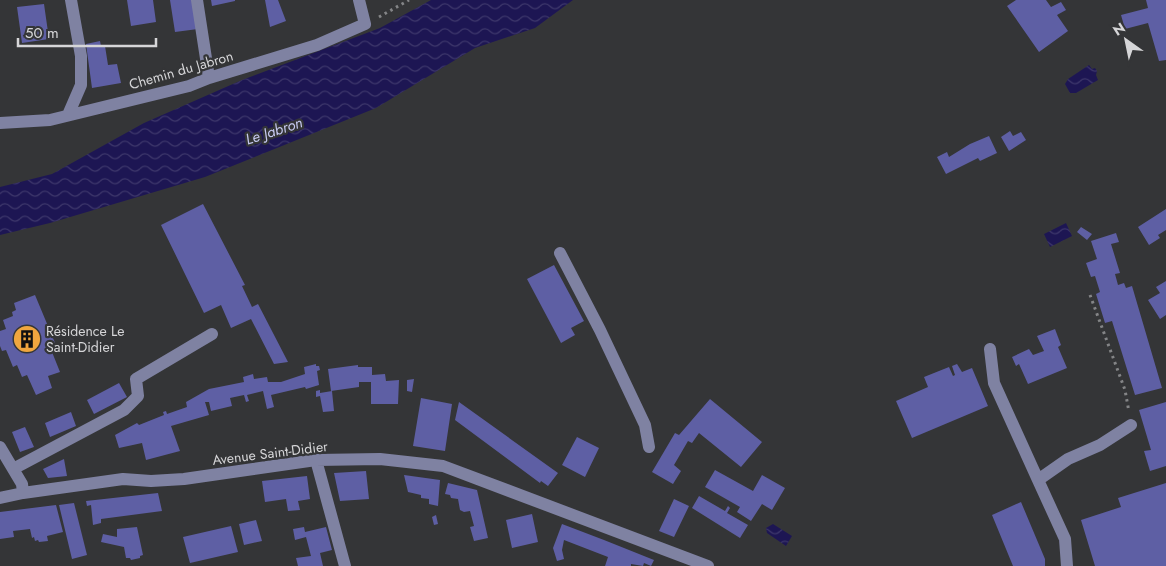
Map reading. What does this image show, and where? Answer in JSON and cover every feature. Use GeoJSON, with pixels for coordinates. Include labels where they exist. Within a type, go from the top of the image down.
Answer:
{"type":"FeatureCollection","features":[{"type":"Feature","properties":{"kind":"street"},"geometry":{"type":"LineString","coordinates":[[68,115],[81,85],[81,56],[72,0]]}},
{"type":"Feature","properties":{"kind":"street"},"geometry":{"type":"LineString","coordinates":[[197,0],[209,78]]}},
{"type":"Feature","properties":{"kind":"street"},"geometry":{"type":"LineString","coordinates":[[359,0],[365,24]]}},
{"type":"Feature","properties":{"kind":"street","name":"Chemin du Jabron"},"geometry":{"type":"LineString","coordinates":[[0,123],[50,120],[190,86],[209,78],[317,45],[365,24]]}},
{"type":"Feature","properties":{"kind":"street"},"geometry":{"type":"LineString","coordinates":[[560,253],[600,330],[645,425],[649,447]]}},
{"type":"Feature","properties":{"kind":"street"},"geometry":{"type":"LineString","coordinates":[[14,469],[124,410],[138,396],[136,379],[212,334]]}},
{"type":"Feature","properties":{"kind":"street"},"geometry":{"type":"LineString","coordinates":[[990,349],[994,382],[1065,539],[1067,566]]}},
{"type":"Feature","properties":{"kind":"street"},"geometry":{"type":"LineString","coordinates":[[1038,480],[1068,459],[1100,445],[1131,425]]}},
{"type":"Feature","properties":{"kind":"street"},"geometry":{"type":"LineString","coordinates":[[0,447],[22,484],[23,493]]}},
{"type":"Feature","properties":{"kind":"street","name":"Avenue Saint-Didier"},"geometry":{"type":"LineString","coordinates":[[0,498],[123,479],[151,481],[184,479],[316,460],[380,459],[443,466],[708,566]]}},
{"type":"Feature","properties":{"kind":"street"},"geometry":{"type":"LineString","coordinates":[[316,460],[345,566]]}},
{"type":"Feature","properties":{"kind":"path"},"geometry":{"type":"LineString","coordinates":[[365,24],[409,0]]}},
{"type":"Feature","properties":{"kind":"path"},"geometry":{"type":"LineString","coordinates":[[1090,296],[1125,390],[1131,425]]}},
{"type":"Feature","properties":{"kind":"water","name":"Le Jabron"},"geometry":{"type":"Polygon","coordinates":[[[431,0],[573,0],[535,28],[475,48],[376,108],[205,177],[50,223],[0,235],[0,187],[52,174],[144,123],[242,80],[380,28],[431,0]]]}},
{"type":"Feature","properties":{"kind":"water"},"geometry":{"type":"Polygon","coordinates":[[[1089,65],[1097,71],[1098,80],[1076,93],[1070,93],[1065,84],[1068,79],[1089,65]]]}},
{"type":"Feature","properties":{"kind":"water"},"geometry":{"type":"Polygon","coordinates":[[[1066,223],[1072,236],[1050,247],[1044,234],[1066,223]]]}},
{"type":"Feature","properties":{"kind":"water"},"geometry":{"type":"Polygon","coordinates":[[[773,524],[792,536],[786,546],[767,533],[766,528],[773,524]]]}},
{"type":"Feature","properties":{"kind":"building"},"geometry":{"type":"Polygon","coordinates":[[[127,0],[153,0],[156,22],[131,26],[127,0]]]}},
{"type":"Feature","properties":{"kind":"building"},"geometry":{"type":"Polygon","coordinates":[[[170,0],[192,0],[198,29],[175,32],[170,0]]]}},
{"type":"Feature","properties":{"kind":"building"},"geometry":{"type":"Polygon","coordinates":[[[211,0],[235,0],[235,1],[212,6],[211,0]]]}},
{"type":"Feature","properties":{"kind":"building"},"geometry":{"type":"Polygon","coordinates":[[[265,0],[278,0],[286,21],[270,27],[265,0]]]}},
{"type":"Feature","properties":{"kind":"building"},"geometry":{"type":"Polygon","coordinates":[[[1016,0],[1046,0],[1051,7],[1061,2],[1066,10],[1057,15],[1068,31],[1039,52],[1007,6],[1016,0]]]}},
{"type":"Feature","properties":{"kind":"building"},"geometry":{"type":"Polygon","coordinates":[[[1146,0],[1166,0],[1166,60],[1159,61],[1148,23],[1125,29],[1121,15],[1148,8],[1146,0]]]}},
{"type":"Feature","properties":{"kind":"building"},"geometry":{"type":"Polygon","coordinates":[[[44,4],[49,39],[22,43],[17,7],[44,4]]]}},
{"type":"Feature","properties":{"kind":"building"},"geometry":{"type":"Polygon","coordinates":[[[100,41],[101,46],[105,46],[108,65],[117,64],[121,83],[92,88],[86,44],[100,41]]]}},
{"type":"Feature","properties":{"kind":"building"},"geometry":{"type":"Polygon","coordinates":[[[1010,131],[1013,136],[1021,132],[1026,140],[1009,151],[1001,137],[1010,131]]]}},
{"type":"Feature","properties":{"kind":"building"},"geometry":{"type":"Polygon","coordinates":[[[989,136],[997,153],[980,161],[978,158],[946,174],[937,157],[947,152],[949,157],[970,144],[989,136]]]}},
{"type":"Feature","properties":{"kind":"building"},"geometry":{"type":"Polygon","coordinates":[[[203,204],[245,285],[242,286],[252,307],[258,304],[288,362],[274,364],[251,319],[231,328],[221,305],[204,313],[161,225],[203,204]]]}},
{"type":"Feature","properties":{"kind":"building"},"geometry":{"type":"Polygon","coordinates":[[[1166,209],[1166,230],[1158,235],[1160,238],[1149,245],[1138,227],[1166,209]]]}},
{"type":"Feature","properties":{"kind":"building"},"geometry":{"type":"Polygon","coordinates":[[[1081,227],[1092,234],[1087,240],[1077,232],[1081,227]]]}},
{"type":"Feature","properties":{"kind":"building"},"geometry":{"type":"Polygon","coordinates":[[[1116,233],[1119,242],[1111,244],[1120,273],[1115,274],[1118,285],[1124,283],[1126,288],[1132,286],[1162,388],[1135,395],[1112,321],[1105,323],[1096,294],[1100,292],[1095,276],[1091,277],[1086,263],[1097,259],[1091,241],[1116,233]]]}},
{"type":"Feature","properties":{"kind":"building"},"geometry":{"type":"Polygon","coordinates":[[[554,265],[584,321],[571,328],[575,335],[561,343],[527,279],[554,265]]]}},
{"type":"Feature","properties":{"kind":"building"},"geometry":{"type":"Polygon","coordinates":[[[1166,281],[1166,315],[1160,319],[1148,300],[1160,293],[1156,287],[1166,281]]]}},
{"type":"Feature","properties":{"kind":"building","name":"Résidence Le Saint-Didier"},"geometry":{"type":"Polygon","coordinates":[[[35,295],[58,350],[52,352],[60,372],[48,376],[52,388],[36,395],[27,375],[22,377],[17,365],[13,367],[6,350],[2,351],[0,346],[0,331],[6,329],[3,320],[13,316],[12,312],[16,310],[14,303],[35,295]]]}},
{"type":"Feature","properties":{"kind":"building"},"geometry":{"type":"Polygon","coordinates":[[[1055,329],[1061,345],[1058,347],[1067,368],[1028,384],[1019,364],[1016,366],[1012,357],[1029,349],[1033,355],[1044,351],[1037,336],[1055,329]]]}},
{"type":"Feature","properties":{"kind":"building"},"geometry":{"type":"Polygon","coordinates":[[[316,364],[320,370],[317,371],[319,385],[271,395],[274,407],[267,409],[263,391],[247,395],[249,401],[246,402],[244,395],[230,398],[232,406],[211,411],[209,402],[205,402],[209,415],[171,426],[180,451],[146,460],[142,443],[119,448],[115,435],[137,423],[139,425],[164,415],[163,412],[166,411],[167,414],[187,407],[186,402],[209,389],[244,382],[243,377],[253,374],[254,379],[267,377],[268,382],[281,382],[305,374],[304,367],[316,364]]]}},
{"type":"Feature","properties":{"kind":"building"},"geometry":{"type":"Polygon","coordinates":[[[957,364],[962,372],[972,368],[988,406],[912,438],[896,401],[928,387],[924,377],[949,367],[953,376],[955,375],[952,366],[957,364]]]}},
{"type":"Feature","properties":{"kind":"building"},"geometry":{"type":"Polygon","coordinates":[[[358,365],[358,367],[372,367],[372,375],[385,374],[386,381],[399,380],[398,404],[371,404],[371,382],[359,382],[359,387],[331,391],[328,369],[358,365]]]}},
{"type":"Feature","properties":{"kind":"building"},"geometry":{"type":"Polygon","coordinates":[[[414,379],[412,392],[407,391],[407,380],[414,379]]]}},
{"type":"Feature","properties":{"kind":"building"},"geometry":{"type":"Polygon","coordinates":[[[119,383],[127,397],[94,414],[87,400],[119,383]]]}},
{"type":"Feature","properties":{"kind":"building"},"geometry":{"type":"Polygon","coordinates":[[[320,390],[320,393],[332,391],[334,411],[323,412],[320,396],[316,397],[316,391],[320,390]]]}},
{"type":"Feature","properties":{"kind":"building"},"geometry":{"type":"Polygon","coordinates":[[[421,398],[452,404],[445,451],[413,446],[421,398]]]}},
{"type":"Feature","properties":{"kind":"building"},"geometry":{"type":"Polygon","coordinates":[[[710,399],[762,442],[741,467],[699,433],[692,443],[688,441],[674,465],[681,471],[673,484],[652,472],[675,433],[679,435],[710,399]]]}},
{"type":"Feature","properties":{"kind":"building"},"geometry":{"type":"Polygon","coordinates":[[[459,402],[558,473],[548,486],[541,481],[540,483],[455,420],[459,402]]]}},
{"type":"Feature","properties":{"kind":"building"},"geometry":{"type":"Polygon","coordinates":[[[1166,402],[1166,466],[1150,471],[1144,451],[1151,450],[1139,410],[1166,402]]]}},
{"type":"Feature","properties":{"kind":"building"},"geometry":{"type":"Polygon","coordinates":[[[71,412],[76,426],[50,437],[45,423],[71,412]]]}},
{"type":"Feature","properties":{"kind":"building"},"geometry":{"type":"Polygon","coordinates":[[[25,427],[34,447],[20,452],[12,432],[25,427]]]}},
{"type":"Feature","properties":{"kind":"building"},"geometry":{"type":"Polygon","coordinates":[[[577,437],[599,448],[585,477],[562,465],[577,437]]]}},
{"type":"Feature","properties":{"kind":"building"},"geometry":{"type":"Polygon","coordinates":[[[64,459],[67,476],[48,478],[43,469],[64,459]]]}},
{"type":"Feature","properties":{"kind":"building"},"geometry":{"type":"Polygon","coordinates":[[[715,470],[753,491],[762,475],[785,488],[772,510],[762,504],[751,521],[737,512],[740,507],[705,487],[715,470]]]}},
{"type":"Feature","properties":{"kind":"building"},"geometry":{"type":"Polygon","coordinates":[[[366,471],[369,499],[340,501],[334,473],[366,471]]]}},
{"type":"Feature","properties":{"kind":"building"},"geometry":{"type":"Polygon","coordinates":[[[404,475],[440,480],[438,506],[429,504],[429,499],[421,498],[421,495],[408,492],[404,475]]]}},
{"type":"Feature","properties":{"kind":"building"},"geometry":{"type":"Polygon","coordinates":[[[307,476],[310,499],[298,501],[300,510],[288,511],[286,499],[265,502],[262,481],[307,476]]]}},
{"type":"Feature","properties":{"kind":"building"},"geometry":{"type":"Polygon","coordinates":[[[448,483],[477,490],[488,538],[474,541],[470,527],[474,526],[470,511],[464,512],[460,510],[458,499],[451,498],[450,495],[445,494],[448,483]]]}},
{"type":"Feature","properties":{"kind":"building"},"geometry":{"type":"Polygon","coordinates":[[[1166,483],[1166,566],[1095,566],[1081,520],[1121,507],[1118,498],[1166,483]]]}},
{"type":"Feature","properties":{"kind":"building"},"geometry":{"type":"Polygon","coordinates":[[[158,493],[162,511],[101,519],[101,523],[93,525],[91,505],[87,506],[86,501],[158,493]]]}},
{"type":"Feature","properties":{"kind":"building"},"geometry":{"type":"Polygon","coordinates":[[[699,496],[725,511],[728,506],[730,508],[727,513],[748,525],[740,538],[692,508],[699,496]]]}},
{"type":"Feature","properties":{"kind":"building"},"geometry":{"type":"Polygon","coordinates":[[[674,499],[689,506],[674,537],[659,531],[674,499]]]}},
{"type":"Feature","properties":{"kind":"building"},"geometry":{"type":"Polygon","coordinates":[[[1021,502],[1045,559],[1045,566],[1013,566],[992,515],[1021,502]]]}},
{"type":"Feature","properties":{"kind":"building"},"geometry":{"type":"Polygon","coordinates":[[[74,503],[87,555],[72,559],[59,505],[74,503]]]}},
{"type":"Feature","properties":{"kind":"building"},"geometry":{"type":"Polygon","coordinates":[[[56,505],[63,532],[47,536],[48,541],[39,542],[38,540],[35,541],[34,537],[32,538],[30,529],[13,531],[14,537],[0,539],[0,512],[56,505]]]}},
{"type":"Feature","properties":{"kind":"building"},"geometry":{"type":"Polygon","coordinates":[[[532,514],[538,542],[512,548],[506,520],[532,514]]]}},
{"type":"Feature","properties":{"kind":"building"},"geometry":{"type":"Polygon","coordinates":[[[436,515],[438,524],[434,525],[432,517],[436,515]]]}},
{"type":"Feature","properties":{"kind":"building"},"geometry":{"type":"Polygon","coordinates":[[[256,520],[262,541],[244,545],[239,524],[256,520]]]}},
{"type":"Feature","properties":{"kind":"building"},"geometry":{"type":"Polygon","coordinates":[[[562,524],[654,560],[651,566],[644,563],[643,566],[631,564],[631,566],[605,566],[608,557],[564,540],[562,550],[564,559],[557,561],[553,548],[562,524]]]}},
{"type":"Feature","properties":{"kind":"building"},"geometry":{"type":"Polygon","coordinates":[[[231,526],[238,552],[190,563],[183,537],[231,526]]]}},
{"type":"Feature","properties":{"kind":"building"},"geometry":{"type":"Polygon","coordinates":[[[137,527],[143,555],[140,558],[131,560],[126,558],[124,547],[101,542],[103,534],[117,537],[117,529],[137,527]]]}},
{"type":"Feature","properties":{"kind":"building"},"geometry":{"type":"Polygon","coordinates":[[[304,527],[305,532],[326,527],[332,550],[320,553],[323,566],[298,566],[296,558],[311,556],[306,537],[295,540],[293,529],[304,527]]]}},
{"type":"Feature","properties":{"kind":"place","name":"Résidence Le Saint-Didier"},"geometry":{"type":"Point","coordinates":[27,339]}}]}
